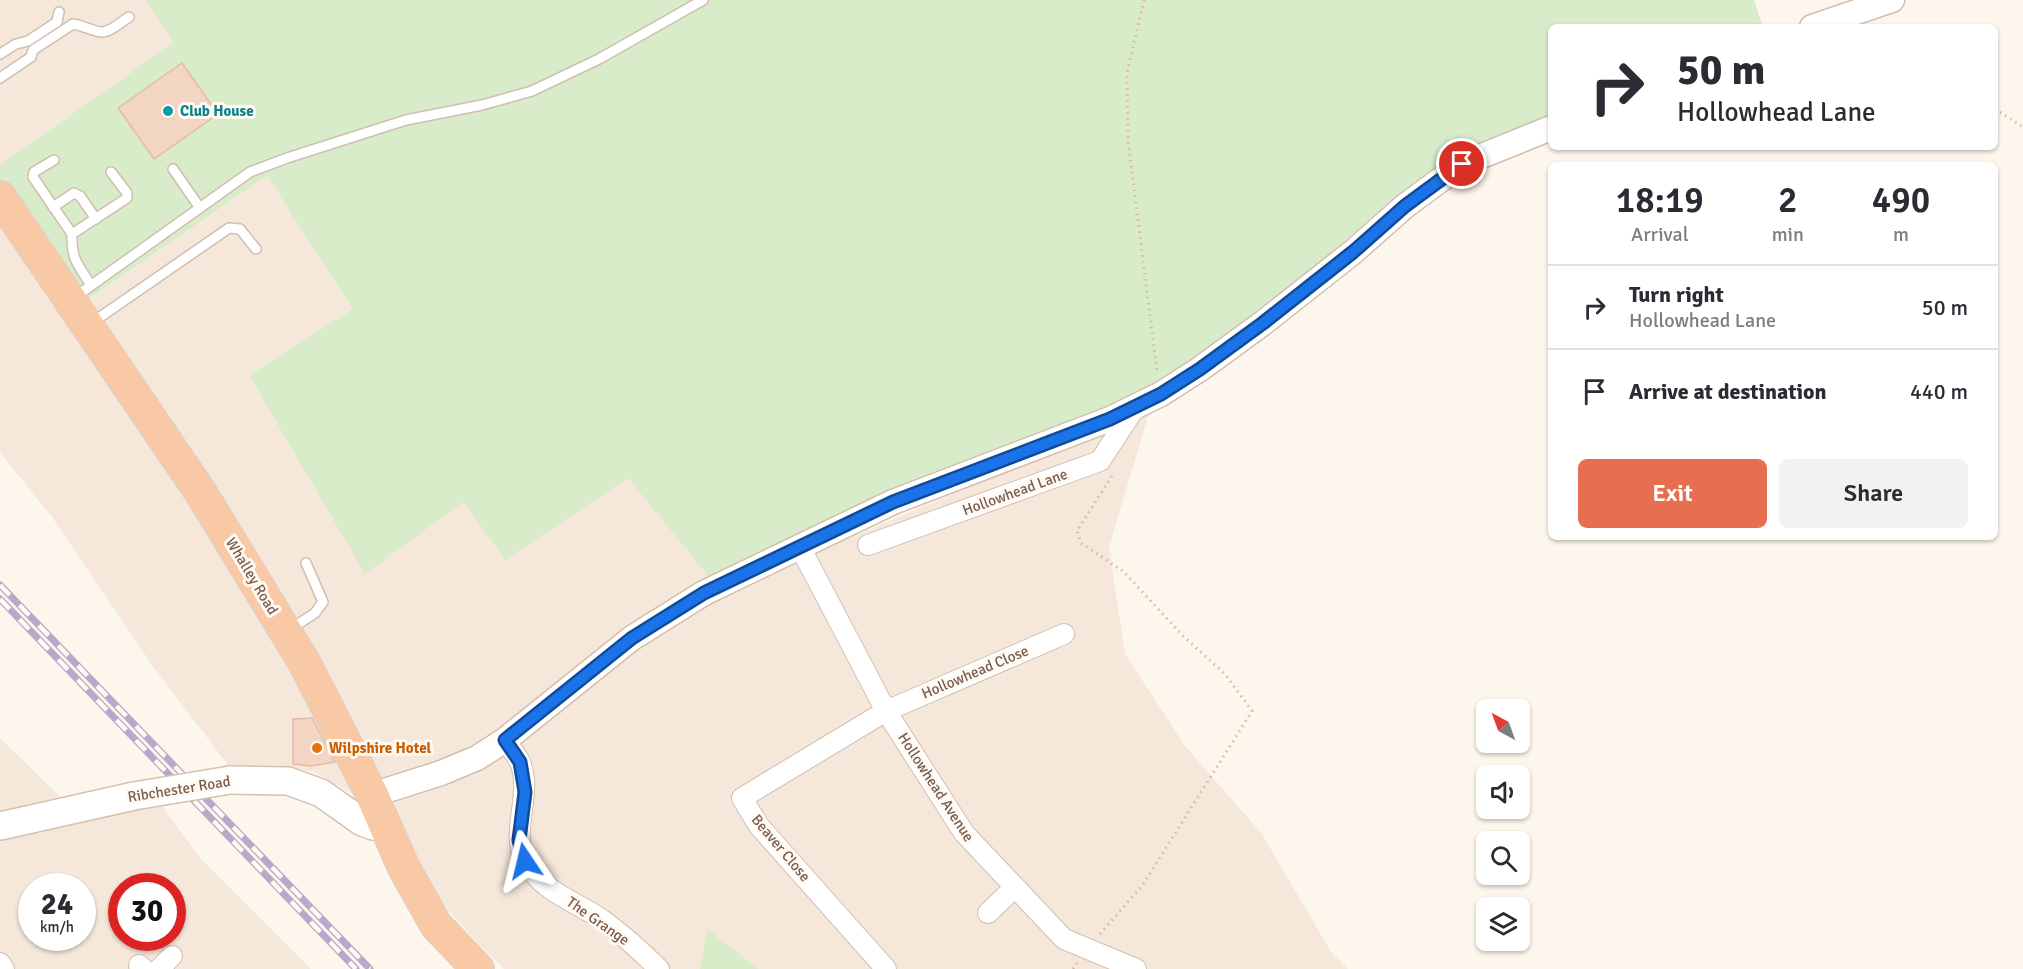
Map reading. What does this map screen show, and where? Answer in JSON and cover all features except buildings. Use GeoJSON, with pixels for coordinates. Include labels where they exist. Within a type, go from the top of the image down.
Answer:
{"type":"FeatureCollection","features":[{"type":"Feature","properties":{"kind":"highway","name":"Whalley Road"},"geometry":{"type":"LineString","coordinates":[[0,197],[81,292],[88,325],[201,493],[304,662],[372,795],[404,868],[436,925],[478,969]]}},
{"type":"Feature","properties":{"kind":"main road","name":"Ribchester Road"},"geometry":{"type":"LineString","coordinates":[[2,826],[134,796],[230,780],[288,781],[321,793],[362,822],[373,826],[385,824]]}},
{"type":"Feature","properties":{"kind":"street"},"geometry":{"type":"LineString","coordinates":[[1821,24],[1892,0]]}},
{"type":"Feature","properties":{"kind":"street"},"geometry":{"type":"LineString","coordinates":[[372,795],[441,773],[477,758],[505,740],[632,638],[704,593],[893,502],[1110,419],[1161,394],[1263,323],[1353,252],[1405,206],[1462,164],[1548,129]]}},
{"type":"Feature","properties":{"kind":"street","name":"Hollowhead Lane"},"geometry":{"type":"LineString","coordinates":[[868,544],[1100,461],[1136,406]]}},
{"type":"Feature","properties":{"kind":"street","name":"Hollowhead Avenue"},"geometry":{"type":"LineString","coordinates":[[800,547],[886,711],[964,833],[1064,939],[1136,969]]}},
{"type":"Feature","properties":{"kind":"street","name":"Hollowhead Close"},"geometry":{"type":"LineString","coordinates":[[886,711],[1064,634]]}},
{"type":"Feature","properties":{"kind":"street","name":"Beaver Close"},"geometry":{"type":"LineString","coordinates":[[886,711],[742,798],[759,826],[886,969]]}},
{"type":"Feature","properties":{"kind":"street","name":"The Grange"},"geometry":{"type":"LineString","coordinates":[[505,740],[520,762],[525,792],[519,840],[525,861],[538,879],[603,920],[659,969]]}},
{"type":"Feature","properties":{"kind":"street"},"geometry":{"type":"LineString","coordinates":[[988,913],[1014,888]]}},
{"type":"Feature","properties":{"kind":"street"},"geometry":{"type":"LineString","coordinates":[[0,963],[4,969]]}},
{"type":"Feature","properties":{"kind":"lane"},"geometry":{"type":"LineString","coordinates":[[54,160],[34,172],[33,177],[72,234],[71,250],[81,292],[250,172],[406,120],[482,105],[532,91],[599,59],[703,0]]}},
{"type":"Feature","properties":{"kind":"lane"},"geometry":{"type":"LineString","coordinates":[[0,54],[16,44],[28,41],[57,22],[59,12]]}},
{"type":"Feature","properties":{"kind":"lane"},"geometry":{"type":"LineString","coordinates":[[0,78],[31,57],[33,50],[73,24],[84,25],[100,32],[106,31],[129,17]]}},
{"type":"Feature","properties":{"kind":"lane"},"geometry":{"type":"LineString","coordinates":[[173,169],[200,208]]}},
{"type":"Feature","properties":{"kind":"lane"},"geometry":{"type":"LineString","coordinates":[[72,234],[127,198],[127,193],[111,172]]}},
{"type":"Feature","properties":{"kind":"lane"},"geometry":{"type":"LineString","coordinates":[[53,207],[74,193],[80,196],[96,219]]}},
{"type":"Feature","properties":{"kind":"lane"},"geometry":{"type":"LineString","coordinates":[[88,325],[229,228],[240,229],[256,249]]}},
{"type":"Feature","properties":{"kind":"lane"},"geometry":{"type":"LineString","coordinates":[[286,632],[315,614],[323,602],[306,563]]}},
{"type":"Feature","properties":{"kind":"path"},"geometry":{"type":"LineString","coordinates":[[1144,0],[1127,73],[1128,140],[1153,349],[1161,394]]}},
{"type":"Feature","properties":{"kind":"path"},"geometry":{"type":"LineString","coordinates":[[1998,111],[2023,127]]}},
{"type":"Feature","properties":{"kind":"path"},"geometry":{"type":"LineString","coordinates":[[1073,969],[1088,948],[1142,886],[1252,711],[1225,674],[1182,635],[1124,572],[1081,543],[1077,531],[1114,471]]}},
{"type":"Feature","properties":{"kind":"shaded area"},"geometry":{"type":"Polygon","coordinates":[[[0,0],[145,0],[174,42],[0,165],[0,0]]]}},
{"type":"Feature","properties":{"kind":"shaded area"},"geometry":{"type":"Polygon","coordinates":[[[267,176],[353,309],[249,375],[463,502],[505,560],[628,477],[717,587],[505,740],[357,796],[312,771],[231,769],[152,665],[52,517],[0,453],[0,197],[77,308],[267,176]]]}},
{"type":"Feature","properties":{"kind":"shaded area"},"geometry":{"type":"Polygon","coordinates":[[[1150,410],[1109,547],[1125,654],[1185,746],[1262,834],[1331,952],[1348,969],[504,969],[432,892],[392,796],[485,765],[642,640],[793,562],[1150,410]]]}},
{"type":"Feature","properties":{"kind":"shaded area"},"geometry":{"type":"Polygon","coordinates":[[[0,738],[85,821],[160,803],[201,859],[311,969],[0,969],[0,738]]]}},
{"type":"Feature","properties":{"kind":"green space"},"geometry":{"type":"Polygon","coordinates":[[[145,0],[1754,0],[1762,24],[1548,24],[1548,129],[1462,164],[1200,369],[717,587],[628,478],[505,560],[463,502],[365,574],[249,375],[353,309],[267,176],[76,308],[0,197],[0,165],[174,42],[145,0]]]}},
{"type":"Feature","properties":{"kind":"green space"},"geometry":{"type":"Polygon","coordinates":[[[707,929],[758,969],[700,969],[707,929]]]}},
{"type":"Feature","properties":{"kind":"railway"},"geometry":{"type":"LineString","coordinates":[[0,585],[370,969]]}},
{"type":"Feature","properties":{"kind":"railway"},"geometry":{"type":"LineString","coordinates":[[0,599],[356,969]]}},
{"type":"Feature","properties":{"kind":"place","name":"Club House"},"geometry":{"type":"Point","coordinates":[168,111]}},
{"type":"Feature","properties":{"kind":"place","name":"Wilpshire Hotel"},"geometry":{"type":"Point","coordinates":[317,748]}},
{"type":"Feature","properties":{"kind":"route"},"geometry":{"type":"LineString","coordinates":[[525,861],[519,840],[525,792],[520,762],[505,740],[632,638],[704,593],[893,502],[1110,419],[1161,394],[1263,323],[1353,252],[1405,206],[1462,164]]}}]}
